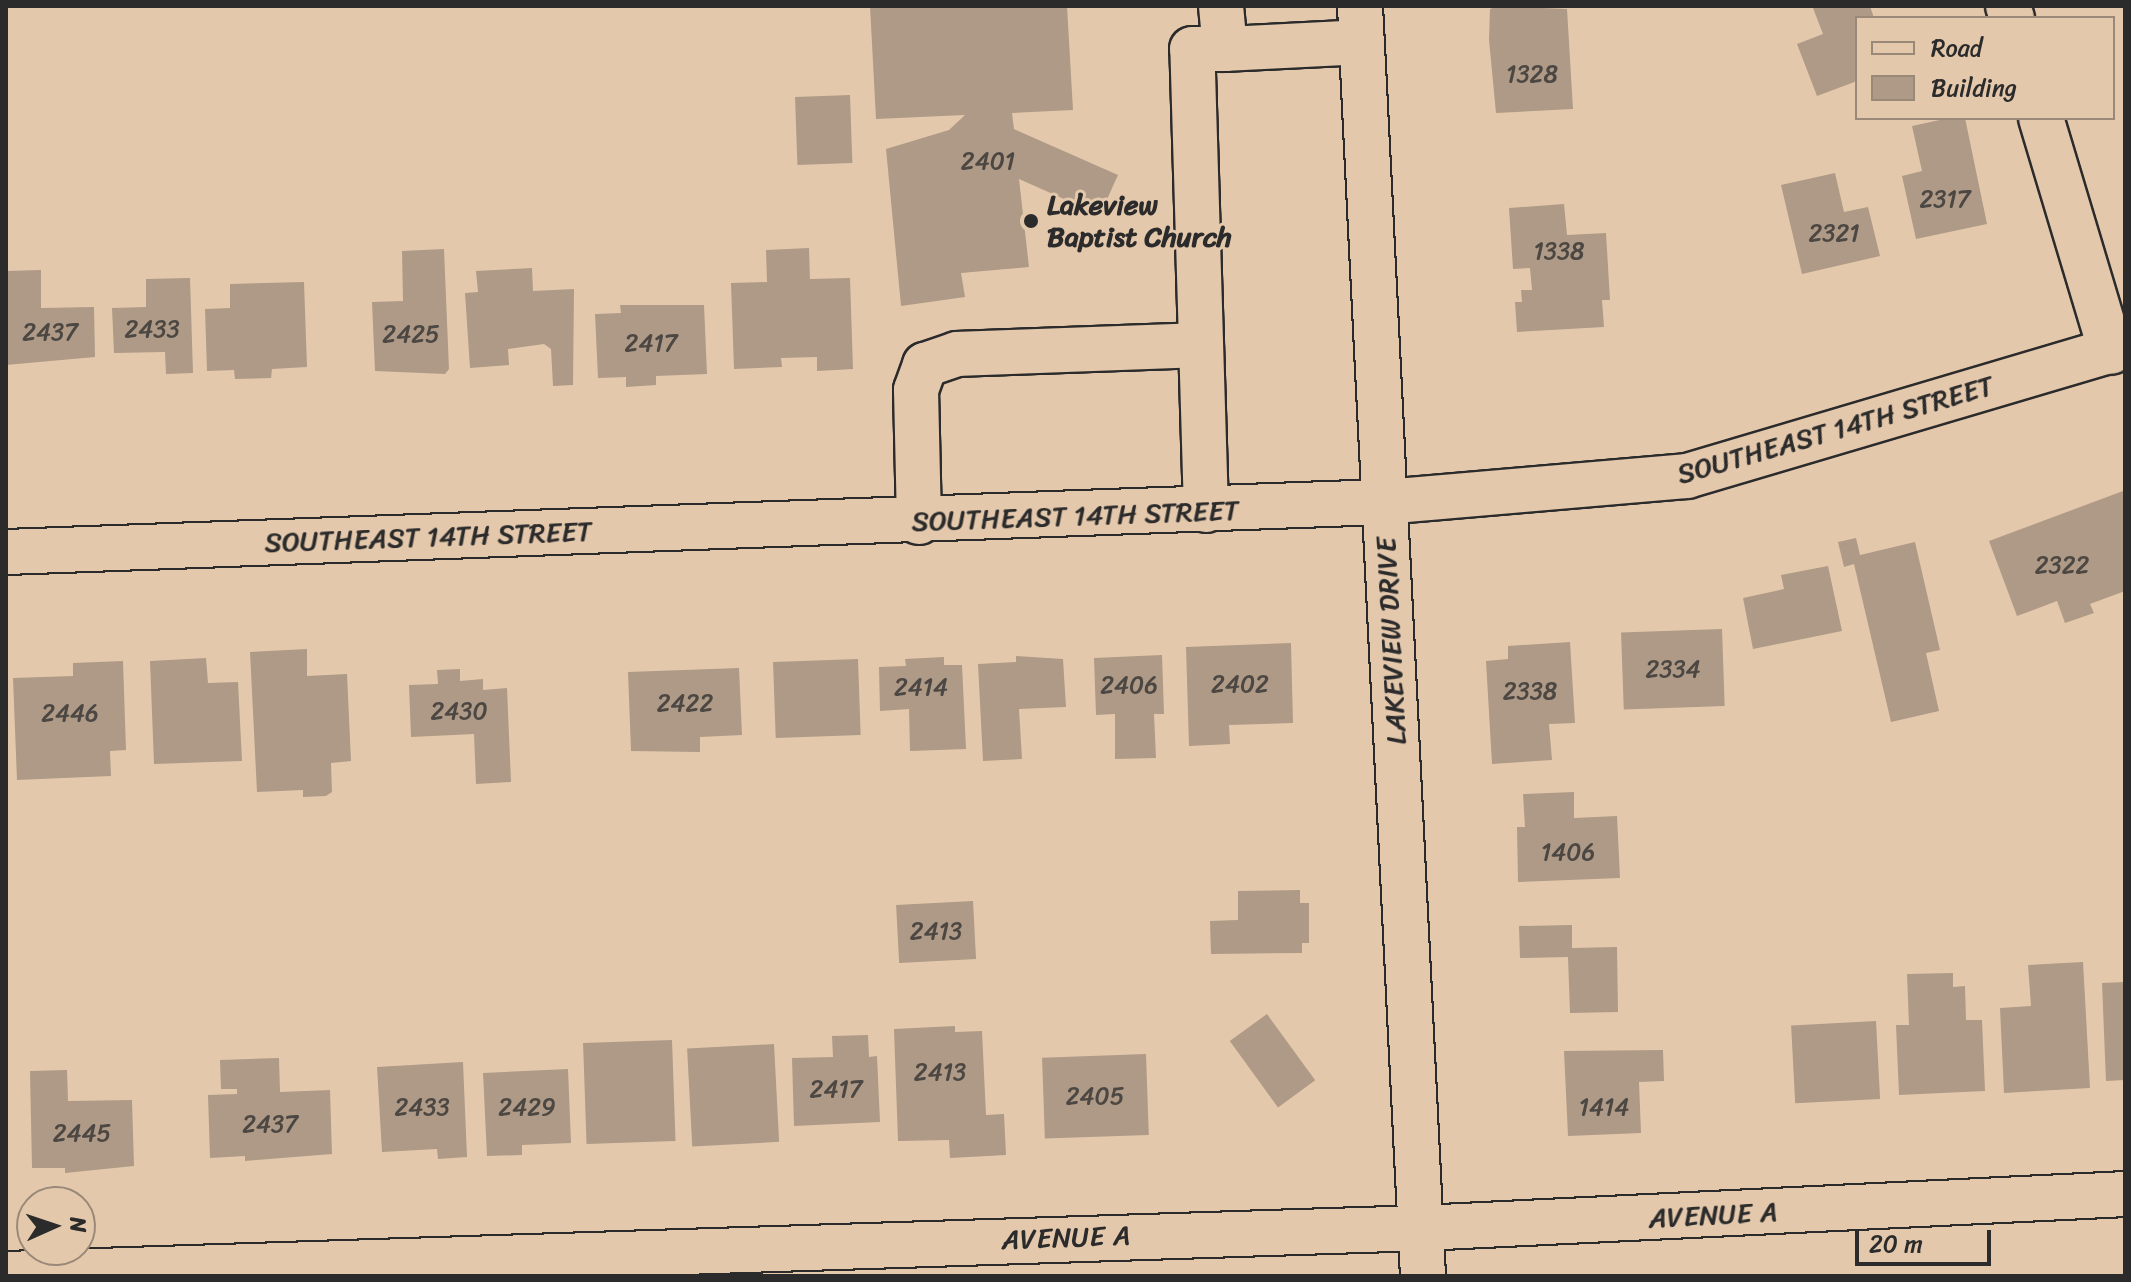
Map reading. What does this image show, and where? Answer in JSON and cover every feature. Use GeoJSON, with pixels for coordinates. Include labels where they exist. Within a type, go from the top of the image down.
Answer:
{"type":"FeatureCollection","features":[{"type":"Feature","properties":{"kind":"street"},"geometry":{"type":"LineString","coordinates":[[1221,6],[1225,49]]}},
{"type":"Feature","properties":{"kind":"street"},"geometry":{"type":"LineString","coordinates":[[1206,510],[1192,49],[1225,49],[1361,24]]}},
{"type":"Feature","properties":{"kind":"street","name":"LAKEVIEW DRIVE"},"geometry":{"type":"LineString","coordinates":[[1361,24],[1423,1276]]}},
{"type":"Feature","properties":{"kind":"street"},"geometry":{"type":"LineString","coordinates":[[2042,120],[2118,349]]}},
{"type":"Feature","properties":{"kind":"street"},"geometry":{"type":"LineString","coordinates":[[919,522],[916,390],[925,365],[957,354],[1201,345]]}},
{"type":"Feature","properties":{"kind":"street","name":"SOUTHEAST 14TH STREET"},"geometry":{"type":"LineString","coordinates":[[6,552],[919,522],[1384,502],[1687,476],[2118,349]]}},
{"type":"Feature","properties":{"kind":"street","name":"AVENUE A"},"geometry":{"type":"LineString","coordinates":[[6,1274],[936,1259],[1421,1228],[2125,1194]]}},
{"type":"Feature","properties":{"kind":"building"},"geometry":{"type":"Polygon","coordinates":[[[870,6],[1067,6],[1073,110],[1012,113],[1014,129],[1118,175],[1100,215],[1019,179],[1029,267],[961,273],[965,297],[901,306],[886,149],[949,130],[965,115],[876,119],[870,6]]]}},
{"type":"Feature","properties":{"kind":"building"},"geometry":{"type":"Polygon","coordinates":[[[1498,6],[1567,9],[1573,109],[1496,113],[1489,40],[1490,9],[1498,6]]]}},
{"type":"Feature","properties":{"kind":"building"},"geometry":{"type":"Polygon","coordinates":[[[1870,6],[1873,16],[1855,16],[1855,82],[1817,96],[1797,44],[1823,34],[1813,8],[1870,6]]]}},
{"type":"Feature","properties":{"kind":"building"},"geometry":{"type":"Polygon","coordinates":[[[850,95],[852,163],[797,165],[795,97],[850,95]]]}},
{"type":"Feature","properties":{"kind":"building"},"geometry":{"type":"Polygon","coordinates":[[[1940,120],[1965,120],[1987,224],[1916,239],[1902,176],[1922,171],[1912,126],[1940,120]]]}},
{"type":"Feature","properties":{"kind":"building"},"geometry":{"type":"Polygon","coordinates":[[[1835,173],[1844,212],[1868,207],[1880,256],[1802,274],[1781,185],[1835,173]]]}},
{"type":"Feature","properties":{"kind":"building"},"geometry":{"type":"Polygon","coordinates":[[[1564,204],[1567,235],[1606,233],[1610,300],[1602,300],[1604,327],[1517,332],[1515,302],[1522,302],[1521,290],[1532,290],[1530,268],[1513,269],[1509,208],[1564,204]]]}},
{"type":"Feature","properties":{"kind":"building"},"geometry":{"type":"Polygon","coordinates":[[[809,248],[810,279],[850,278],[853,369],[817,371],[817,357],[781,358],[782,367],[734,369],[731,283],[767,282],[766,250],[809,248]]]}},
{"type":"Feature","properties":{"kind":"building"},"geometry":{"type":"Polygon","coordinates":[[[444,249],[449,369],[445,374],[375,371],[372,302],[403,301],[402,251],[444,249]]]}},
{"type":"Feature","properties":{"kind":"building"},"geometry":{"type":"Polygon","coordinates":[[[532,268],[533,291],[574,289],[573,385],[553,386],[551,349],[544,344],[508,349],[509,365],[470,368],[465,293],[478,292],[476,271],[532,268]]]}},
{"type":"Feature","properties":{"kind":"building"},"geometry":{"type":"Polygon","coordinates":[[[41,270],[41,308],[94,307],[95,357],[6,365],[6,271],[41,270]]]}},
{"type":"Feature","properties":{"kind":"building"},"geometry":{"type":"Polygon","coordinates":[[[190,278],[193,373],[166,374],[165,352],[114,353],[112,308],[146,307],[146,279],[190,278]]]}},
{"type":"Feature","properties":{"kind":"building"},"geometry":{"type":"Polygon","coordinates":[[[304,282],[307,367],[272,369],[271,378],[235,379],[234,370],[207,371],[205,309],[230,308],[230,284],[304,282]]]}},
{"type":"Feature","properties":{"kind":"building"},"geometry":{"type":"Polygon","coordinates":[[[620,305],[704,305],[707,374],[656,376],[656,385],[626,387],[626,377],[598,378],[595,314],[621,313],[620,305]]]}},
{"type":"Feature","properties":{"kind":"building"},"geometry":{"type":"Polygon","coordinates":[[[2123,491],[2125,591],[2090,604],[2094,613],[2065,623],[2057,601],[2017,616],[1989,541],[2123,491]]]}},
{"type":"Feature","properties":{"kind":"building"},"geometry":{"type":"Polygon","coordinates":[[[1856,538],[1860,555],[1915,542],[1940,650],[1926,653],[1939,711],[1891,722],[1854,564],[1844,567],[1838,542],[1856,538]]]}},
{"type":"Feature","properties":{"kind":"building"},"geometry":{"type":"Polygon","coordinates":[[[1828,566],[1842,631],[1753,649],[1743,598],[1784,589],[1781,575],[1828,566]]]}},
{"type":"Feature","properties":{"kind":"building"},"geometry":{"type":"Polygon","coordinates":[[[1722,629],[1725,706],[1624,709],[1621,633],[1722,629]]]}},
{"type":"Feature","properties":{"kind":"building"},"geometry":{"type":"Polygon","coordinates":[[[1570,642],[1575,723],[1549,724],[1552,760],[1492,764],[1486,661],[1508,659],[1508,646],[1570,642]]]}},
{"type":"Feature","properties":{"kind":"building"},"geometry":{"type":"Polygon","coordinates":[[[1291,643],[1293,723],[1229,725],[1230,744],[1189,746],[1186,647],[1291,643]]]}},
{"type":"Feature","properties":{"kind":"building"},"geometry":{"type":"Polygon","coordinates":[[[307,649],[307,676],[347,674],[351,761],[331,763],[332,792],[326,796],[303,797],[303,790],[257,792],[250,652],[307,649]]]}},
{"type":"Feature","properties":{"kind":"building"},"geometry":{"type":"Polygon","coordinates":[[[1162,655],[1164,714],[1154,714],[1156,758],[1115,759],[1115,714],[1096,715],[1094,658],[1162,655]]]}},
{"type":"Feature","properties":{"kind":"building"},"geometry":{"type":"Polygon","coordinates":[[[1016,656],[1063,659],[1066,707],[1019,709],[1022,759],[983,761],[978,664],[1016,662],[1016,656]]]}},
{"type":"Feature","properties":{"kind":"building"},"geometry":{"type":"Polygon","coordinates":[[[944,657],[944,665],[962,665],[966,749],[910,751],[909,709],[880,711],[879,667],[906,666],[905,659],[944,657]]]}},
{"type":"Feature","properties":{"kind":"building"},"geometry":{"type":"Polygon","coordinates":[[[206,658],[208,683],[238,682],[242,761],[154,764],[150,661],[206,658]]]}},
{"type":"Feature","properties":{"kind":"building"},"geometry":{"type":"Polygon","coordinates":[[[858,659],[861,735],[776,738],[773,662],[858,659]]]}},
{"type":"Feature","properties":{"kind":"building"},"geometry":{"type":"Polygon","coordinates":[[[123,661],[126,750],[110,751],[111,776],[17,780],[13,678],[73,676],[73,663],[123,661]]]}},
{"type":"Feature","properties":{"kind":"building"},"geometry":{"type":"Polygon","coordinates":[[[739,668],[742,735],[700,737],[700,752],[631,751],[628,672],[739,668]]]}},
{"type":"Feature","properties":{"kind":"building"},"geometry":{"type":"Polygon","coordinates":[[[460,669],[460,681],[483,679],[483,690],[507,688],[511,782],[476,784],[474,734],[411,737],[409,685],[438,684],[437,670],[460,669]]]}},
{"type":"Feature","properties":{"kind":"building"},"geometry":{"type":"Polygon","coordinates":[[[1574,792],[1574,818],[1617,816],[1620,878],[1518,882],[1517,827],[1525,827],[1523,794],[1574,792]]]}},
{"type":"Feature","properties":{"kind":"building"},"geometry":{"type":"Polygon","coordinates":[[[1300,890],[1300,903],[1309,903],[1309,943],[1302,943],[1302,953],[1211,954],[1210,921],[1238,920],[1238,891],[1300,890]]]}},
{"type":"Feature","properties":{"kind":"building"},"geometry":{"type":"Polygon","coordinates":[[[973,901],[976,959],[899,963],[896,905],[973,901]]]}},
{"type":"Feature","properties":{"kind":"building"},"geometry":{"type":"Polygon","coordinates":[[[1572,925],[1572,948],[1617,947],[1618,1012],[1570,1013],[1568,957],[1520,958],[1519,926],[1572,925]]]}},
{"type":"Feature","properties":{"kind":"building"},"geometry":{"type":"Polygon","coordinates":[[[2083,962],[2090,1088],[2004,1093],[2000,1008],[2031,1006],[2028,965],[2083,962]]]}},
{"type":"Feature","properties":{"kind":"building"},"geometry":{"type":"Polygon","coordinates":[[[1953,973],[1953,987],[1965,986],[1966,1020],[1982,1020],[1985,1091],[1899,1095],[1896,1025],[1909,1025],[1907,974],[1953,973]]]}},
{"type":"Feature","properties":{"kind":"building"},"geometry":{"type":"Polygon","coordinates":[[[2125,982],[2125,1080],[2106,1081],[2102,983],[2125,982]]]}},
{"type":"Feature","properties":{"kind":"building"},"geometry":{"type":"Polygon","coordinates":[[[1267,1014],[1315,1080],[1278,1107],[1230,1041],[1267,1014]]]}},
{"type":"Feature","properties":{"kind":"building"},"geometry":{"type":"Polygon","coordinates":[[[1876,1021],[1880,1099],[1795,1103],[1791,1025],[1876,1021]]]}},
{"type":"Feature","properties":{"kind":"building"},"geometry":{"type":"Polygon","coordinates":[[[955,1026],[955,1032],[982,1031],[986,1115],[1004,1114],[1006,1155],[950,1158],[949,1140],[898,1141],[894,1029],[955,1026]]]}},
{"type":"Feature","properties":{"kind":"building"},"geometry":{"type":"Polygon","coordinates":[[[868,1035],[869,1057],[877,1056],[880,1122],[794,1126],[792,1058],[833,1057],[832,1036],[868,1035]]]}},
{"type":"Feature","properties":{"kind":"building"},"geometry":{"type":"Polygon","coordinates":[[[672,1040],[676,1141],[587,1144],[583,1043],[672,1040]]]}},
{"type":"Feature","properties":{"kind":"building"},"geometry":{"type":"Polygon","coordinates":[[[774,1044],[779,1142],[692,1146],[687,1049],[774,1044]]]}},
{"type":"Feature","properties":{"kind":"building"},"geometry":{"type":"Polygon","coordinates":[[[1663,1050],[1664,1081],[1639,1082],[1641,1133],[1568,1136],[1564,1051],[1663,1050]]]}},
{"type":"Feature","properties":{"kind":"building"},"geometry":{"type":"Polygon","coordinates":[[[1146,1054],[1149,1135],[1045,1139],[1042,1058],[1146,1054]]]}},
{"type":"Feature","properties":{"kind":"building"},"geometry":{"type":"Polygon","coordinates":[[[279,1058],[280,1092],[330,1090],[332,1154],[245,1161],[245,1156],[210,1158],[208,1095],[237,1094],[237,1089],[221,1089],[220,1060],[279,1058]]]}},
{"type":"Feature","properties":{"kind":"building"},"geometry":{"type":"Polygon","coordinates":[[[463,1062],[467,1157],[438,1159],[437,1149],[382,1152],[377,1067],[463,1062]]]}},
{"type":"Feature","properties":{"kind":"building"},"geometry":{"type":"Polygon","coordinates":[[[568,1069],[571,1143],[522,1145],[522,1155],[487,1156],[483,1073],[568,1069]]]}},
{"type":"Feature","properties":{"kind":"building"},"geometry":{"type":"Polygon","coordinates":[[[67,1070],[68,1101],[132,1100],[134,1166],[65,1173],[65,1168],[32,1168],[30,1071],[67,1070]]]}},
{"type":"Feature","properties":{"kind":"place","name":"Lakeview Baptist Church"},"geometry":{"type":"Point","coordinates":[1031,221]}}]}
